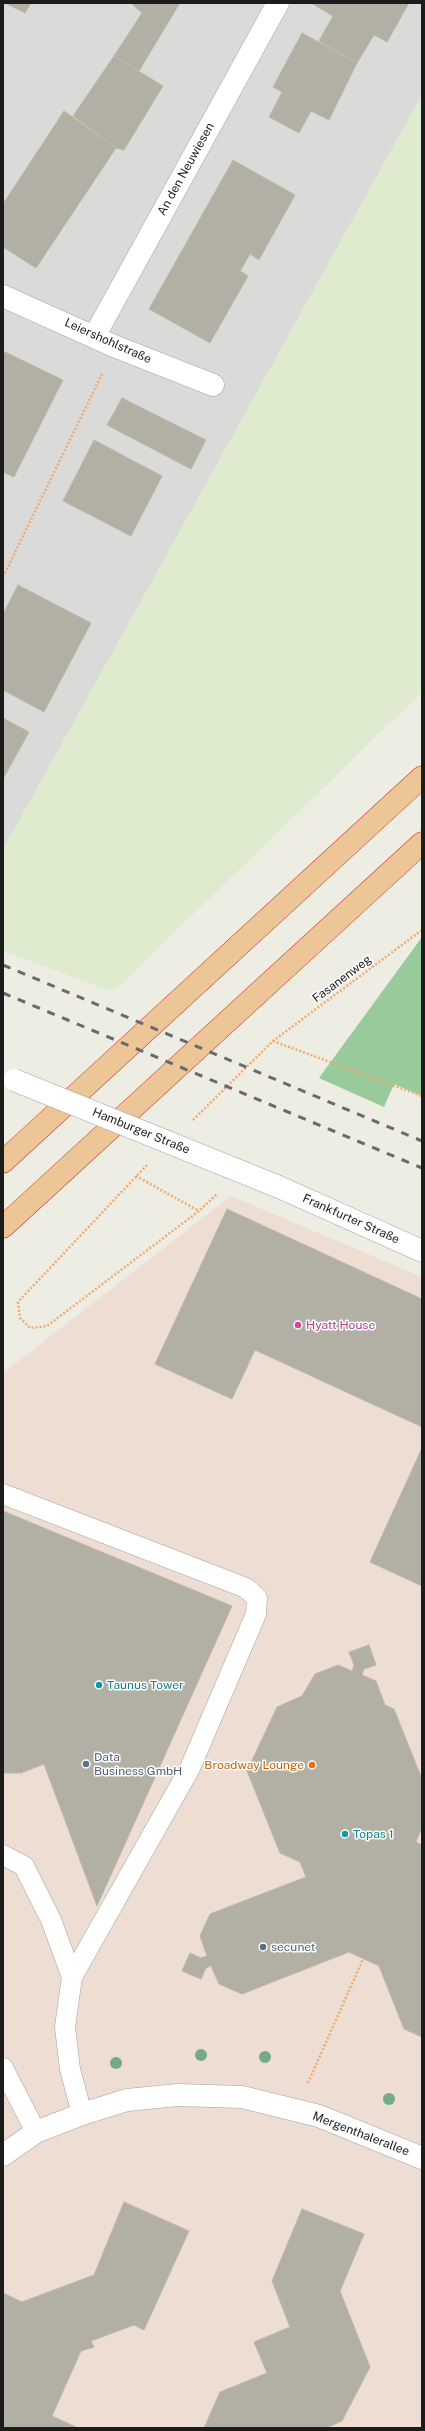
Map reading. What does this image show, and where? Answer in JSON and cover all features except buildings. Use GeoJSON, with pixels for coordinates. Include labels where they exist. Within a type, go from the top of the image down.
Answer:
{"type":"FeatureCollection","features":[{"type":"Feature","properties":{"kind":"highway"},"geometry":{"type":"LineString","coordinates":[[3,1162],[422,777]]}},
{"type":"Feature","properties":{"kind":"highway"},"geometry":{"type":"LineString","coordinates":[[3,1227],[422,843]]}},
{"type":"Feature","properties":{"kind":"street","name":"An den Neuwiesen"},"geometry":{"type":"LineString","coordinates":[[95,335],[278,3]]}},
{"type":"Feature","properties":{"kind":"street","name":"Leiershohlstraße"},"geometry":{"type":"LineString","coordinates":[[3,296],[95,335],[114,346],[213,385]]}},
{"type":"Feature","properties":{"kind":"street","name":"Hamburger Straße"},"geometry":{"type":"LineString","coordinates":[[9,1078],[279,1187]]}},
{"type":"Feature","properties":{"kind":"street","name":"Frankfurter Straße"},"geometry":{"type":"LineString","coordinates":[[279,1187],[422,1251]]}},
{"type":"Feature","properties":{"kind":"street","name":"Mergenthalerallee"},"geometry":{"type":"LineString","coordinates":[[3,2155],[36,2132],[82,2114],[127,2100],[178,2095],[242,2097],[319,2116],[422,2158]]}},
{"type":"Feature","properties":{"kind":"lane"},"geometry":{"type":"LineString","coordinates":[[3,1494],[246,1588],[257,1598],[256,1614],[190,1768],[72,1977],[65,2027],[70,2069],[82,2114]]}},
{"type":"Feature","properties":{"kind":"lane"},"geometry":{"type":"LineString","coordinates":[[3,1856],[24,1866],[51,1920],[72,1977]]}},
{"type":"Feature","properties":{"kind":"lane"},"geometry":{"type":"LineString","coordinates":[[3,2068],[36,2132]]}},
{"type":"Feature","properties":{"kind":"path"},"geometry":{"type":"LineString","coordinates":[[3,577],[114,346]]}},
{"type":"Feature","properties":{"kind":"path","name":"Fasanenweg"},"geometry":{"type":"LineString","coordinates":[[191,1122],[273,1041],[422,930]]}},
{"type":"Feature","properties":{"kind":"path"},"geometry":{"type":"LineString","coordinates":[[273,1041],[422,1096]]}},
{"type":"Feature","properties":{"kind":"path"},"geometry":{"type":"LineString","coordinates":[[152,1160],[18,1302],[20,1318],[30,1328],[47,1326],[199,1211],[241,1171]]}},
{"type":"Feature","properties":{"kind":"path"},"geometry":{"type":"LineString","coordinates":[[136,1176],[199,1211]]}},
{"type":"Feature","properties":{"kind":"path"},"geometry":{"type":"LineString","coordinates":[[296,2111],[363,1959]]}},
{"type":"Feature","properties":{"kind":"shaded area"},"geometry":{"type":"Polygon","coordinates":[[[3,3],[422,3],[422,95],[3,850],[3,3]]]}},
{"type":"Feature","properties":{"kind":"shaded area"},"geometry":{"type":"Polygon","coordinates":[[[231,1196],[422,1277],[422,2428],[3,2428],[3,1373],[231,1196]]]}},
{"type":"Feature","properties":{"kind":"green space"},"geometry":{"type":"Polygon","coordinates":[[[422,95],[422,692],[113,992],[3,951],[3,850],[422,95]]]}},
{"type":"Feature","properties":{"kind":"green space"},"geometry":{"type":"Polygon","coordinates":[[[422,937],[422,1096],[394,1084],[384,1107],[319,1078],[422,937]]]}},
{"type":"Feature","properties":{"kind":"railway"},"geometry":{"type":"LineString","coordinates":[[3,965],[422,1141]]}},
{"type":"Feature","properties":{"kind":"railway"},"geometry":{"type":"LineString","coordinates":[[3,993],[422,1168]]}},
{"type":"Feature","properties":{"kind":"place","name":"Hyatt House"},"geometry":{"type":"Point","coordinates":[298,1325]}},
{"type":"Feature","properties":{"kind":"place","name":"Taunus Tower"},"geometry":{"type":"Point","coordinates":[99,1685]}},
{"type":"Feature","properties":{"kind":"place","name":"Data Business GmbH"},"geometry":{"type":"Point","coordinates":[86,1764]}},
{"type":"Feature","properties":{"kind":"place","name":"Broadway Lounge"},"geometry":{"type":"Point","coordinates":[312,1765]}},
{"type":"Feature","properties":{"kind":"place","name":"Topas 1"},"geometry":{"type":"Point","coordinates":[345,1834]}},
{"type":"Feature","properties":{"kind":"place","name":"secunet"},"geometry":{"type":"Point","coordinates":[263,1947]}}]}
